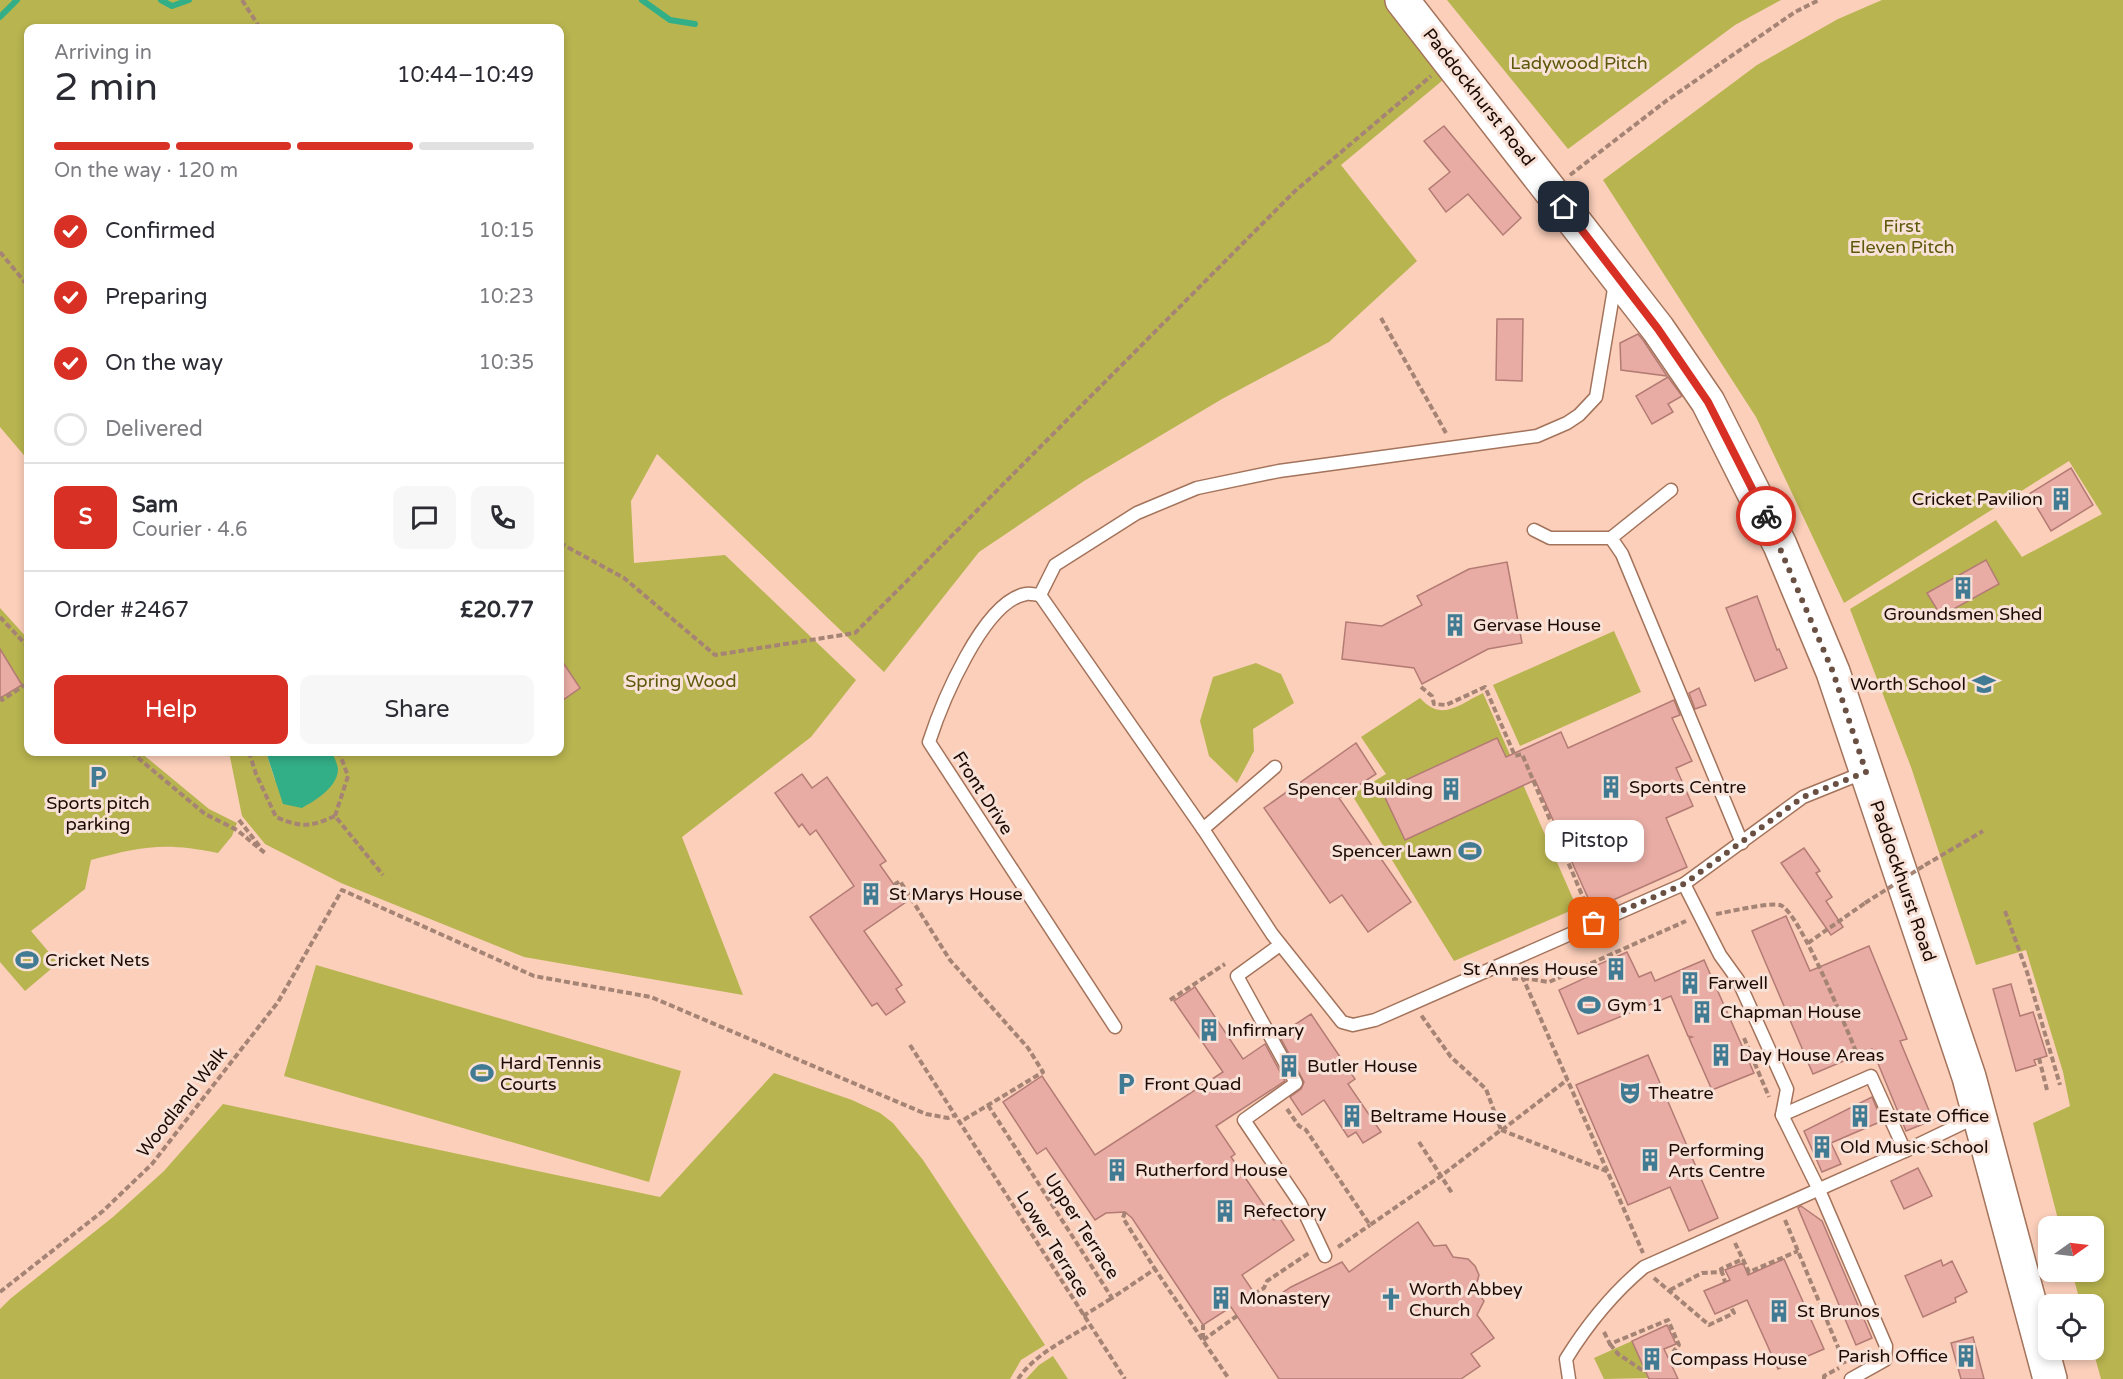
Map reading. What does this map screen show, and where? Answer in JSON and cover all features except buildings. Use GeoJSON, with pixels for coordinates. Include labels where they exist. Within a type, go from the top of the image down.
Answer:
{"type":"FeatureCollection","features":[{"type":"Feature","properties":{"kind":"main road","name":"Paddockhurst Road"},"geometry":{"type":"LineString","coordinates":[[1402,0],[1618,277],[1708,402],[1775,535],[1833,672],[1980,1115],[2050,1379]]}},
{"type":"Feature","properties":{"kind":"lane"},"geometry":{"type":"LineString","coordinates":[[1618,277],[1614,284],[1596,397],[1579,415],[1537,436],[1279,471],[1197,488],[1137,513],[1055,565],[1040,595],[1203,829],[1280,945],[1342,1022],[1353,1025],[1375,1020],[1413,1004],[1684,884],[1803,797],[1866,772]]}},
{"type":"Feature","properties":{"kind":"lane"},"geometry":{"type":"LineString","coordinates":[[1534,530],[1550,538],[1611,538],[1671,490]]}},
{"type":"Feature","properties":{"kind":"lane"},"geometry":{"type":"LineString","coordinates":[[1611,538],[1622,554],[1742,843]]}},
{"type":"Feature","properties":{"kind":"lane","name":"Front Drive"},"geometry":{"type":"LineString","coordinates":[[1040,595],[1026,593],[1010,601],[977,636],[955,676],[929,742],[1115,1027]]}},
{"type":"Feature","properties":{"kind":"lane"},"geometry":{"type":"LineString","coordinates":[[1203,829],[1275,767]]}},
{"type":"Feature","properties":{"kind":"lane"},"geometry":{"type":"LineString","coordinates":[[1684,884],[1697,917],[1738,980],[1787,1089],[1782,1115],[1818,1190],[1886,1346],[1885,1360],[1878,1366],[1851,1379]]}},
{"type":"Feature","properties":{"kind":"lane"},"geometry":{"type":"LineString","coordinates":[[1280,945],[1237,976],[1296,1083],[1244,1120],[1300,1203],[1330,1253]]}},
{"type":"Feature","properties":{"kind":"lane"},"geometry":{"type":"LineString","coordinates":[[1782,1115],[1871,1076],[1905,1151]]}},
{"type":"Feature","properties":{"kind":"lane"},"geometry":{"type":"LineString","coordinates":[[1569,1379],[1566,1359],[1622,1285],[1646,1265],[1905,1151],[1980,1115]]}},
{"type":"Feature","properties":{"kind":"lane"},"geometry":{"type":"LineString","coordinates":[[1878,1366],[1882,1379]]}},
{"type":"Feature","properties":{"kind":"path"},"geometry":{"type":"LineString","coordinates":[[242,0],[257,24]]}},
{"type":"Feature","properties":{"kind":"path"},"geometry":{"type":"LineString","coordinates":[[1551,189],[1666,100],[1795,12],[1820,0]]}},
{"type":"Feature","properties":{"kind":"path"},"geometry":{"type":"LineString","coordinates":[[564,545],[624,578],[716,655],[855,633],[1295,191],[1450,61]]}},
{"type":"Feature","properties":{"kind":"path"},"geometry":{"type":"LineString","coordinates":[[0,252],[24,281]]}},
{"type":"Feature","properties":{"kind":"path"},"geometry":{"type":"LineString","coordinates":[[1381,318],[1454,447]]}},
{"type":"Feature","properties":{"kind":"path"},"geometry":{"type":"LineString","coordinates":[[0,617],[24,643]]}},
{"type":"Feature","properties":{"kind":"path"},"geometry":{"type":"LineString","coordinates":[[0,697],[2,700],[24,686]]}},
{"type":"Feature","properties":{"kind":"path"},"geometry":{"type":"LineString","coordinates":[[1421,687],[1432,696],[1434,704],[1446,705],[1485,687],[1515,756],[1522,754],[1594,923]]}},
{"type":"Feature","properties":{"kind":"path"},"geometry":{"type":"LineString","coordinates":[[136,756],[206,814],[237,830],[265,854],[239,820]]}},
{"type":"Feature","properties":{"kind":"path"},"geometry":{"type":"LineString","coordinates":[[250,756],[276,817],[295,825],[314,825],[335,816],[348,776],[340,756]]}},
{"type":"Feature","properties":{"kind":"path"},"geometry":{"type":"LineString","coordinates":[[335,816],[383,875]]}},
{"type":"Feature","properties":{"kind":"path"},"geometry":{"type":"LineString","coordinates":[[1808,943],[1961,842],[1983,831]]}},
{"type":"Feature","properties":{"kind":"path"},"geometry":{"type":"LineString","coordinates":[[894,885],[900,881],[950,960],[1028,1048],[1042,1072],[960,1122]]}},
{"type":"Feature","properties":{"kind":"path","name":"Woodland Walk"},"geometry":{"type":"LineString","coordinates":[[0,1292],[103,1211],[152,1164],[278,1002],[342,891],[534,976],[651,997],[926,1114],[948,1118],[955,1115]]}},
{"type":"Feature","properties":{"kind":"path"},"geometry":{"type":"LineString","coordinates":[[1505,979],[1523,978],[1549,982],[1697,917],[1779,904],[1790,910],[1808,943],[1866,1078]]}},
{"type":"Feature","properties":{"kind":"path"},"geometry":{"type":"LineString","coordinates":[[2005,911],[2027,972],[2060,1085]]}},
{"type":"Feature","properties":{"kind":"path"},"geometry":{"type":"LineString","coordinates":[[1523,978],[1610,1173],[1646,1265],[1709,1325],[1734,1313],[1731,1307]]}},
{"type":"Feature","properties":{"kind":"path"},"geometry":{"type":"LineString","coordinates":[[1170,1000],[1191,985]]}},
{"type":"Feature","properties":{"kind":"path"},"geometry":{"type":"LineString","coordinates":[[1413,1004],[1451,1057],[1486,1089],[1501,1130],[1610,1173]]}},
{"type":"Feature","properties":{"kind":"path"},"geometry":{"type":"LineString","coordinates":[[1421,1014],[1431,1010]]}},
{"type":"Feature","properties":{"kind":"path"},"geometry":{"type":"LineString","coordinates":[[1743,1036],[1770,1099]]}},
{"type":"Feature","properties":{"kind":"path","name":"Lower Terrace"},"geometry":{"type":"LineString","coordinates":[[910,1046],[1125,1379]]}},
{"type":"Feature","properties":{"kind":"path"},"geometry":{"type":"LineString","coordinates":[[2039,1058],[2048,1090]]}},
{"type":"Feature","properties":{"kind":"path"},"geometry":{"type":"LineString","coordinates":[[1330,1253],[1441,1176],[1567,1080]]}},
{"type":"Feature","properties":{"kind":"path","name":"Upper Terrace"},"geometry":{"type":"LineString","coordinates":[[988,1105],[1112,1298],[1155,1269]]}},
{"type":"Feature","properties":{"kind":"path"},"geometry":{"type":"LineString","coordinates":[[1291,1115],[1306,1130],[1370,1225]]}},
{"type":"Feature","properties":{"kind":"path"},"geometry":{"type":"LineString","coordinates":[[1419,1142],[1452,1193]]}},
{"type":"Feature","properties":{"kind":"path"},"geometry":{"type":"LineString","coordinates":[[1125,1212],[1123,1218],[1229,1379]]}},
{"type":"Feature","properties":{"kind":"path"},"geometry":{"type":"LineString","coordinates":[[1785,1218],[1846,1363],[1824,1376],[1824,1379]]}},
{"type":"Feature","properties":{"kind":"path"},"geometry":{"type":"LineString","coordinates":[[1736,1244],[1749,1272],[1798,1251]]}},
{"type":"Feature","properties":{"kind":"path"},"geometry":{"type":"LineString","coordinates":[[1254,1294],[1264,1288],[1267,1281],[1301,1259]]}},
{"type":"Feature","properties":{"kind":"path"},"geometry":{"type":"LineString","coordinates":[[1725,1282],[1721,1269],[1743,1259]]}},
{"type":"Feature","properties":{"kind":"path"},"geometry":{"type":"LineString","coordinates":[[1670,1290],[1702,1273],[1722,1272]]}},
{"type":"Feature","properties":{"kind":"path"},"geometry":{"type":"LineString","coordinates":[[1083,1316],[1112,1298]]}},
{"type":"Feature","properties":{"kind":"path"},"geometry":{"type":"LineString","coordinates":[[1203,1340],[1237,1316]]}},
{"type":"Feature","properties":{"kind":"path"},"geometry":{"type":"LineString","coordinates":[[1596,1317],[1618,1354],[1645,1372]]}},
{"type":"Feature","properties":{"kind":"path"},"geometry":{"type":"LineString","coordinates":[[1610,1344],[1668,1320],[1679,1345],[1672,1352]]}},
{"type":"Feature","properties":{"kind":"path"},"geometry":{"type":"LineString","coordinates":[[1018,1379],[1027,1367],[1043,1354],[1089,1325]]}},
{"type":"Feature","properties":{"kind":"path"},"geometry":{"type":"LineString","coordinates":[[1203,1325],[1203,1340]]}},
{"type":"Feature","properties":{"kind":"green space","name":"Spring Wood"},"geometry":{"type":"Polygon","coordinates":[[[0,0],[1386,0],[1449,75],[1341,165],[1417,261],[1329,342],[1222,399],[1084,481],[979,552],[884,672],[657,454],[631,501],[634,563],[725,555],[856,680],[811,737],[682,837],[743,995],[524,957],[341,883],[265,844],[242,816],[230,756],[267,756],[275,780],[338,771],[333,756],[564,756],[564,24],[24,24],[24,455],[0,427],[0,0]]]}},
{"type":"Feature","properties":{"kind":"green space","name":"Ladywood Pitch"},"geometry":{"type":"Polygon","coordinates":[[[1447,0],[1781,0],[1735,25],[1568,149],[1447,0]]]}},
{"type":"Feature","properties":{"kind":"green space","name":"First Eleven Pitch"},"geometry":{"type":"Polygon","coordinates":[[[1882,0],[2123,0],[2123,1379],[2101,1379],[2096,1360],[2104,1360],[2104,1294],[2078,1294],[2075,1282],[2104,1282],[2104,1216],[2057,1216],[2033,1123],[2070,1106],[2063,1072],[2026,950],[1976,965],[1911,767],[1850,609],[1996,520],[2022,557],[2102,514],[2069,461],[1844,603],[1756,417],[1603,180],[1757,65],[1838,19],[1882,0]]]}},
{"type":"Feature","properties":{"kind":"green space"},"geometry":{"type":"Polygon","coordinates":[[[0,608],[24,635],[24,756],[145,756],[209,809],[237,823],[232,836],[218,853],[183,847],[154,847],[125,851],[91,860],[85,889],[31,931],[58,963],[25,991],[0,962],[0,608]]]}},
{"type":"Feature","properties":{"kind":"green space"},"geometry":{"type":"Polygon","coordinates":[[[1614,631],[1641,692],[1520,746],[1493,685],[1614,631]]]}},
{"type":"Feature","properties":{"kind":"green space"},"geometry":{"type":"Polygon","coordinates":[[[1256,663],[1281,674],[1294,703],[1253,729],[1254,751],[1237,783],[1209,756],[1200,721],[1213,677],[1256,663]]]}},
{"type":"Feature","properties":{"kind":"green space","name":"Spencer Lawn"},"geometry":{"type":"Polygon","coordinates":[[[1483,693],[1577,908],[1454,961],[1352,795],[1386,774],[1361,737],[1420,698],[1428,705],[1443,710],[1458,706],[1483,693]]]}},
{"type":"Feature","properties":{"kind":"green space","name":"Hard Tennis Courts"},"geometry":{"type":"Polygon","coordinates":[[[316,965],[681,1071],[649,1182],[284,1076],[316,965]]]}},
{"type":"Feature","properties":{"kind":"green space"},"geometry":{"type":"Polygon","coordinates":[[[774,1073],[852,1100],[880,1113],[893,1123],[923,1160],[1045,1345],[1021,1360],[1010,1379],[0,1379],[0,1309],[113,1217],[164,1171],[223,1104],[660,1197],[774,1073]]]}},
{"type":"Feature","properties":{"kind":"green space"},"geometry":{"type":"Polygon","coordinates":[[[1632,1341],[1648,1378],[1604,1379],[1594,1358],[1632,1341]]]}},
{"type":"Feature","properties":{"kind":"green space"},"geometry":{"type":"Polygon","coordinates":[[[1053,1356],[1068,1379],[1026,1379],[1039,1365],[1053,1356]]]}},
{"type":"Feature","properties":{"kind":"shaded area"},"geometry":{"type":"Polygon","coordinates":[[[267,756],[334,756],[338,768],[337,777],[324,793],[302,808],[283,804],[267,756]]]}},
{"type":"Feature","properties":{"kind":"waterway"},"geometry":{"type":"LineString","coordinates":[[0,17],[17,0]]}},
{"type":"Feature","properties":{"kind":"waterway"},"geometry":{"type":"LineString","coordinates":[[161,0],[172,6],[189,0]]}},
{"type":"Feature","properties":{"kind":"waterway"},"geometry":{"type":"LineString","coordinates":[[642,0],[670,20],[695,24]]}},
{"type":"Feature","properties":{"kind":"way so far"},"geometry":{"type":"LineString","coordinates":[[1594,923],[1684,884],[1803,797],[1866,772],[1833,672],[1766,516]]}},
{"type":"Feature","properties":{"kind":"place","name":"Cricket Pavilion"},"geometry":{"type":"Point","coordinates":[2061,499]}},
{"type":"Feature","properties":{"kind":"place","name":"Groundsmen Shed"},"geometry":{"type":"Point","coordinates":[1963,588]}},
{"type":"Feature","properties":{"kind":"place","name":"Gervase House"},"geometry":{"type":"Point","coordinates":[1455,625]}},
{"type":"Feature","properties":{"kind":"place","name":"Worth School"},"geometry":{"type":"Point","coordinates":[1984,684]}},
{"type":"Feature","properties":{"kind":"place","name":"Sports pitch parking"},"geometry":{"type":"Point","coordinates":[98,777]}},
{"type":"Feature","properties":{"kind":"place","name":"Sports Centre"},"geometry":{"type":"Point","coordinates":[1611,787]}},
{"type":"Feature","properties":{"kind":"place","name":"Spencer Building"},"geometry":{"type":"Point","coordinates":[1451,789]}},
{"type":"Feature","properties":{"kind":"place","name":"Spencer Lawn"},"geometry":{"type":"Point","coordinates":[1470,851]}},
{"type":"Feature","properties":{"kind":"place","name":"St Marys House"},"geometry":{"type":"Point","coordinates":[871,894]}},
{"type":"Feature","properties":{"kind":"place","name":"Pitstop"},"geometry":{"type":"Point","coordinates":[1594,923]}},
{"type":"Feature","properties":{"kind":"place","name":"Cricket Nets"},"geometry":{"type":"Point","coordinates":[27,960]}},
{"type":"Feature","properties":{"kind":"place","name":"St Annes House"},"geometry":{"type":"Point","coordinates":[1616,969]}},
{"type":"Feature","properties":{"kind":"place","name":"Farwell"},"geometry":{"type":"Point","coordinates":[1690,983]}},
{"type":"Feature","properties":{"kind":"place","name":"Gym 1"},"geometry":{"type":"Point","coordinates":[1589,1005]}},
{"type":"Feature","properties":{"kind":"place","name":"Chapman House"},"geometry":{"type":"Point","coordinates":[1702,1012]}},
{"type":"Feature","properties":{"kind":"place","name":"Infirmary"},"geometry":{"type":"Point","coordinates":[1209,1030]}},
{"type":"Feature","properties":{"kind":"place","name":"Day House Areas"},"geometry":{"type":"Point","coordinates":[1721,1055]}},
{"type":"Feature","properties":{"kind":"place","name":"Butler House"},"geometry":{"type":"Point","coordinates":[1289,1066]}},
{"type":"Feature","properties":{"kind":"place","name":"Hard Tennis Courts"},"geometry":{"type":"Point","coordinates":[482,1073]}},
{"type":"Feature","properties":{"kind":"place","name":"Front Quad"},"geometry":{"type":"Point","coordinates":[1126,1084]}},
{"type":"Feature","properties":{"kind":"place","name":"Theatre"},"geometry":{"type":"Point","coordinates":[1630,1093]}},
{"type":"Feature","properties":{"kind":"place","name":"Beltrame House"},"geometry":{"type":"Point","coordinates":[1352,1116]}},
{"type":"Feature","properties":{"kind":"place","name":"Estate Office"},"geometry":{"type":"Point","coordinates":[1860,1116]}},
{"type":"Feature","properties":{"kind":"place","name":"Old Music School"},"geometry":{"type":"Point","coordinates":[1822,1147]}},
{"type":"Feature","properties":{"kind":"place","name":"Performing Arts Centre"},"geometry":{"type":"Point","coordinates":[1650,1160]}},
{"type":"Feature","properties":{"kind":"place","name":"Rutherford House"},"geometry":{"type":"Point","coordinates":[1117,1170]}},
{"type":"Feature","properties":{"kind":"place","name":"Refectory"},"geometry":{"type":"Point","coordinates":[1225,1211]}},
{"type":"Feature","properties":{"kind":"place","name":"Monastery"},"geometry":{"type":"Point","coordinates":[1221,1298]}},
{"type":"Feature","properties":{"kind":"place","name":"Worth Abbey Church"},"geometry":{"type":"Point","coordinates":[1391,1299]}},
{"type":"Feature","properties":{"kind":"place","name":"St Brunos"},"geometry":{"type":"Point","coordinates":[1779,1311]}},
{"type":"Feature","properties":{"kind":"place","name":"Parish Office"},"geometry":{"type":"Point","coordinates":[1966,1356]}},
{"type":"Feature","properties":{"kind":"place","name":"Compass House"},"geometry":{"type":"Point","coordinates":[1652,1359]}},
{"type":"Feature","properties":{"kind":"route"},"geometry":{"type":"LineString","coordinates":[[1564,207],[1658,329],[1708,402],[1766,516]]}}]}
